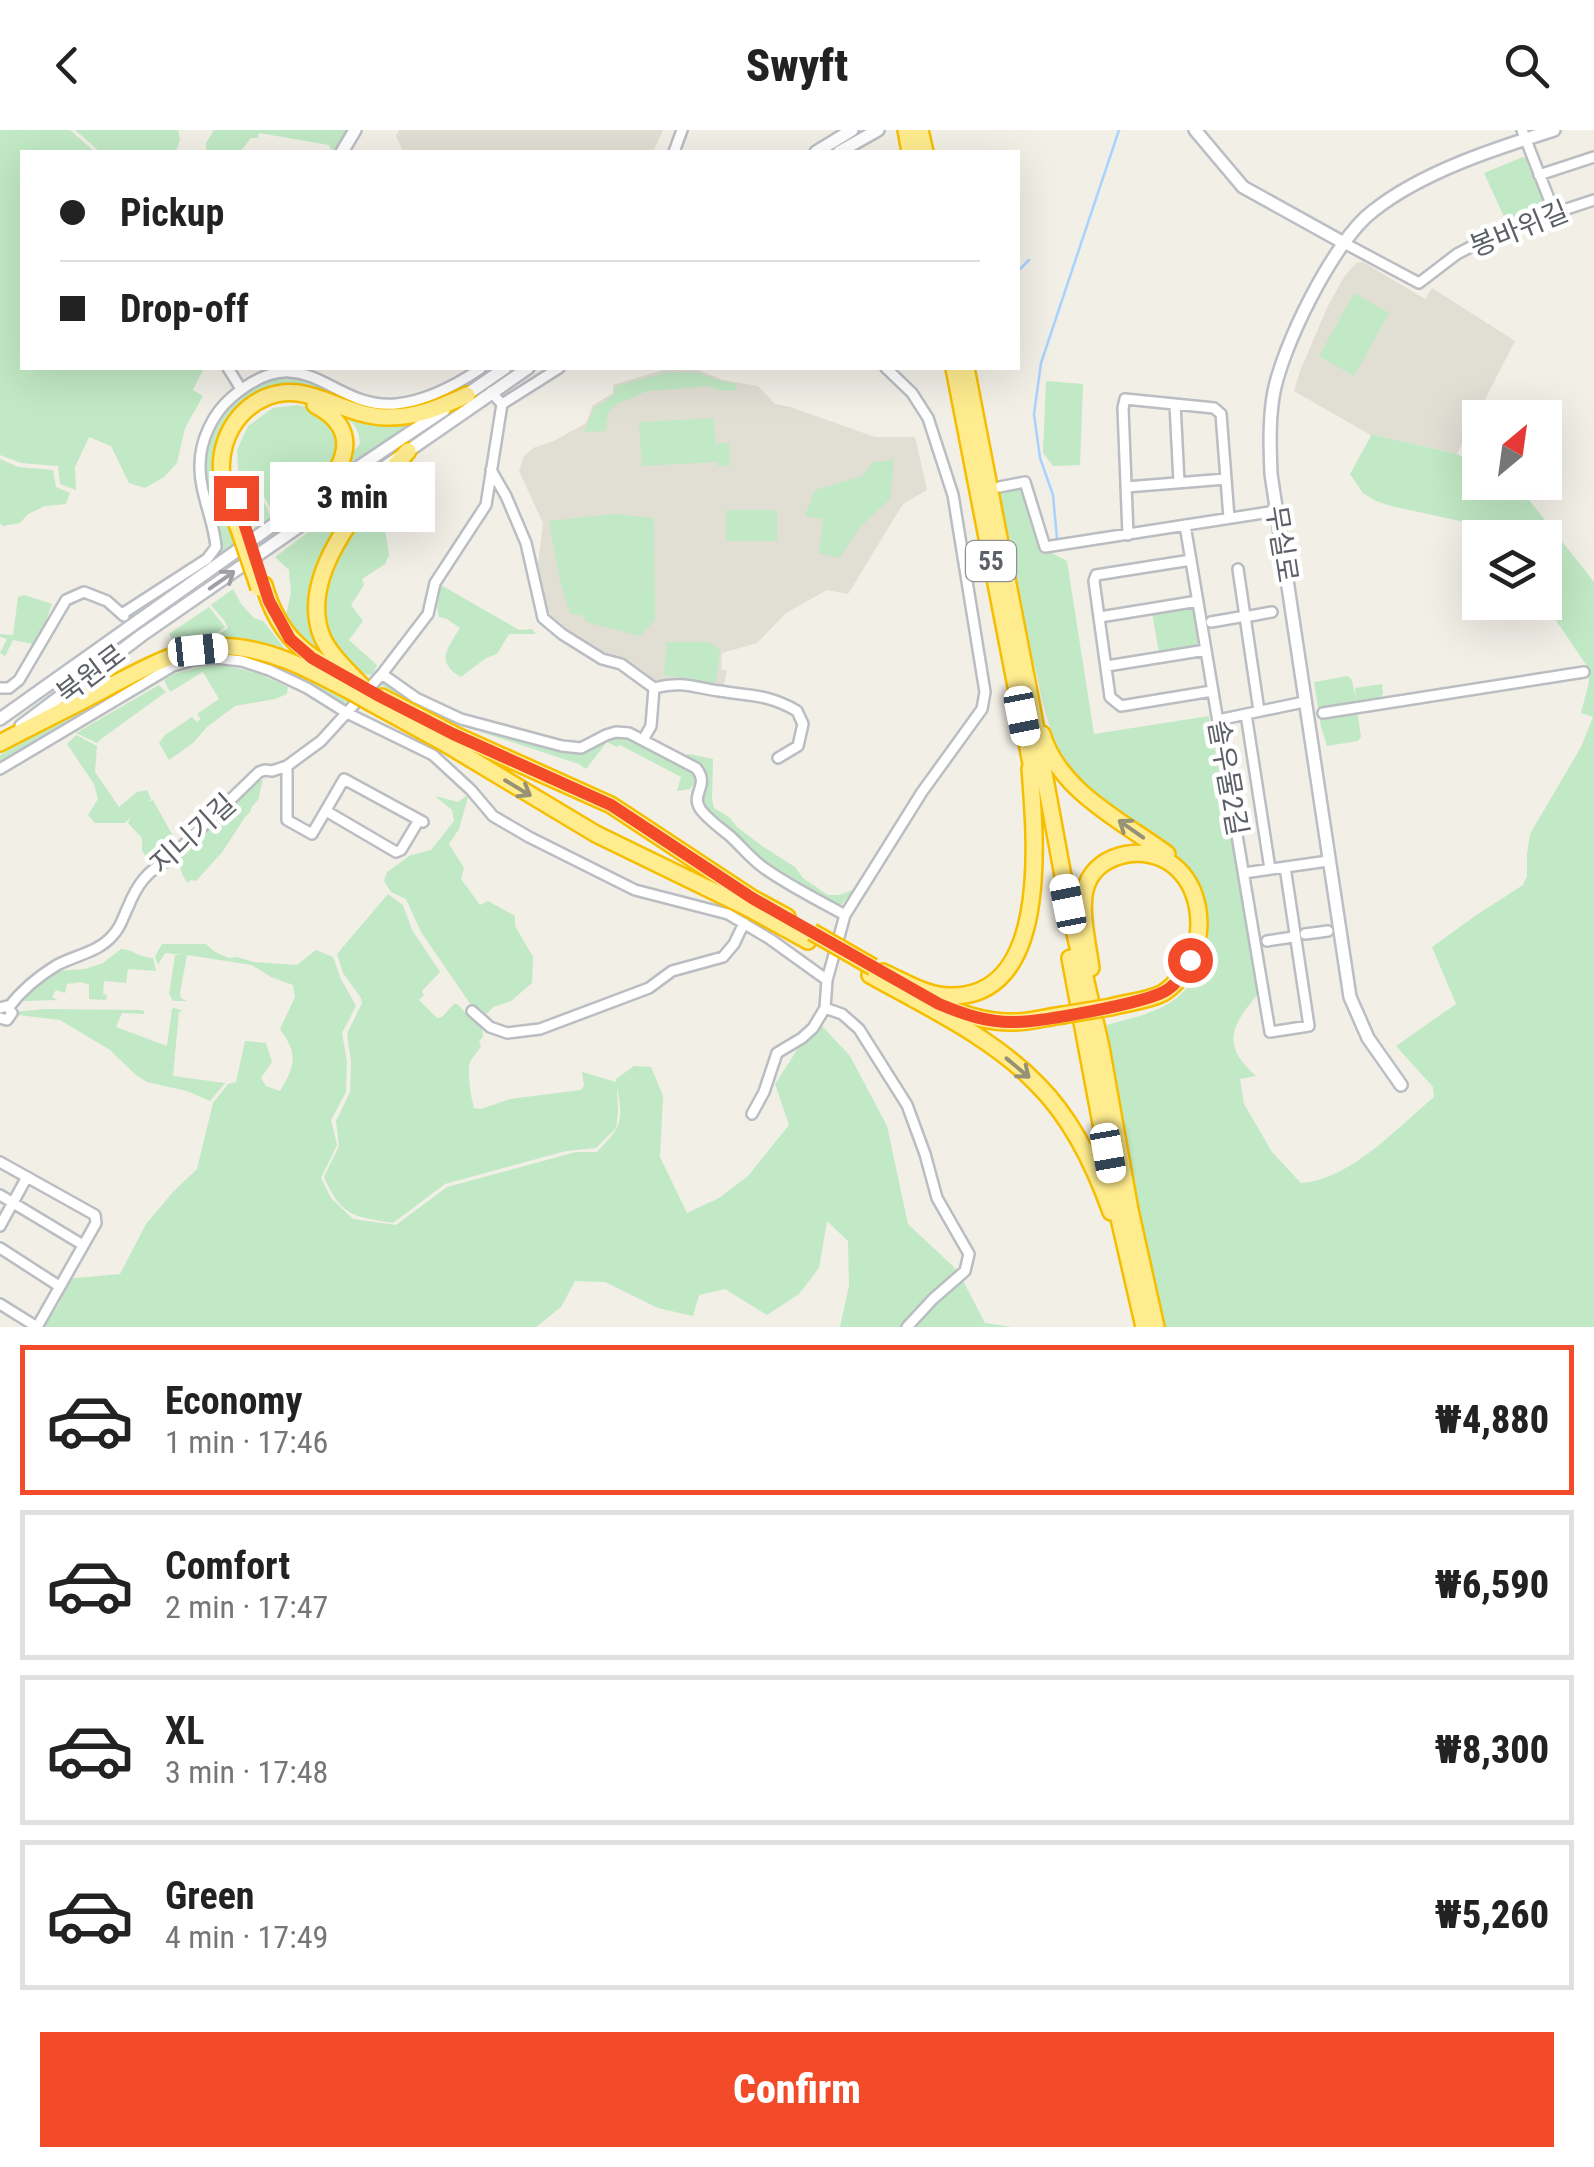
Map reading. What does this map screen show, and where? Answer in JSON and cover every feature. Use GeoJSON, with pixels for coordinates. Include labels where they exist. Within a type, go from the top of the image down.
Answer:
{"type":"FeatureCollection","features":[{"type":"Feature","properties":{"kind":"highway","name":"55"},"geometry":{"type":"LineString","coordinates":[[954,370],[1144,1327]]}},
{"type":"Feature","properties":{"kind":"highway","name":"55"},"geometry":{"type":"LineString","coordinates":[[966,370],[1068,904],[1101,1047],[1156,1327]]}},
{"type":"Feature","properties":{"kind":"highway"},"geometry":{"type":"LineString","coordinates":[[358,690],[290,639],[269,601],[222,478],[222,456],[229,432],[260,398],[279,393],[301,393],[362,415],[390,418],[436,409],[467,395]]}},
{"type":"Feature","properties":{"kind":"highway"},"geometry":{"type":"LineString","coordinates":[[244,534],[229,477],[229,456],[236,436],[260,408],[282,400],[304,401],[320,407],[342,431],[339,470],[312,498]]}},
{"type":"Feature","properties":{"kind":"highway"},"geometry":{"type":"LineString","coordinates":[[358,690],[323,638],[316,614],[317,592],[324,566],[342,535],[408,451]]}},
{"type":"Feature","properties":{"kind":"highway"},"geometry":{"type":"LineString","coordinates":[[0,742],[166,658],[229,646],[257,651],[298,663],[611,805],[810,936]]}},
{"type":"Feature","properties":{"kind":"highway"},"geometry":{"type":"LineString","coordinates":[[938,1012],[966,1022],[1017,1028],[1150,1005],[1169,998],[1184,984],[1205,939],[1200,896],[1192,880],[1176,860],[1100,808],[1059,768],[1045,744],[1029,692]]}},
{"type":"Feature","properties":{"kind":"highway"},"geometry":{"type":"LineString","coordinates":[[377,700],[596,834],[810,936],[939,1004],[966,1015],[1015,1022],[1064,1019]]}},
{"type":"Feature","properties":{"kind":"highway"},"geometry":{"type":"LineString","coordinates":[[875,971],[925,990],[950,996],[969,995],[1001,976],[1012,961],[1028,917],[1035,863],[1029,754]]}},
{"type":"Feature","properties":{"kind":"highway"},"geometry":{"type":"LineString","coordinates":[[1101,1047],[1083,902],[1087,883],[1099,866],[1116,856],[1154,855],[1173,864],[1188,883],[1200,922],[1198,940],[1178,980],[1165,992],[1111,1010]]}},
{"type":"Feature","properties":{"kind":"highway"},"geometry":{"type":"LineString","coordinates":[[875,971],[1013,1062],[1056,1105],[1096,1171],[1132,1273]]}},
{"type":"Feature","properties":{"kind":"street"},"geometry":{"type":"LineString","coordinates":[[819,150],[852,130]]}},
{"type":"Feature","properties":{"kind":"street"},"geometry":{"type":"LineString","coordinates":[[842,150],[878,130]]}},
{"type":"Feature","properties":{"kind":"street"},"geometry":{"type":"LineString","coordinates":[[1194,130],[1243,187],[1344,243]]}},
{"type":"Feature","properties":{"kind":"street","name":"무실로"},"geometry":{"type":"LineString","coordinates":[[1401,1085],[1368,1038],[1350,997],[1271,474],[1273,394],[1316,289],[1344,243],[1371,212],[1416,184],[1524,134],[1554,130]]}},
{"type":"Feature","properties":{"kind":"street"},"geometry":{"type":"LineString","coordinates":[[1524,134],[1554,214]]}},
{"type":"Feature","properties":{"kind":"street"},"geometry":{"type":"LineString","coordinates":[[1539,175],[1594,157]]}},
{"type":"Feature","properties":{"kind":"street","name":"봉바위길"},"geometry":{"type":"LineString","coordinates":[[1344,243],[1419,283],[1458,254],[1502,230],[1594,200]]}},
{"type":"Feature","properties":{"kind":"street"},"geometry":{"type":"LineString","coordinates":[[229,370],[242,389]]}},
{"type":"Feature","properties":{"kind":"street"},"geometry":{"type":"LineString","coordinates":[[122,614],[207,559],[216,548],[199,468],[202,449],[222,405],[247,384],[272,374],[297,372],[352,396],[395,404],[422,398],[477,370]]}},
{"type":"Feature","properties":{"kind":"street"},"geometry":{"type":"LineString","coordinates":[[481,370],[487,388],[502,404],[556,370]]}},
{"type":"Feature","properties":{"kind":"street","name":"북원로"},"geometry":{"type":"LineString","coordinates":[[0,742],[142,635],[408,451],[487,388],[503,370]]}},
{"type":"Feature","properties":{"kind":"street","name":"북원로"},"geometry":{"type":"LineString","coordinates":[[0,719],[312,498],[467,395],[524,370]]}},
{"type":"Feature","properties":{"kind":"street"},"geometry":{"type":"LineString","coordinates":[[752,1114],[777,1052],[814,1028],[825,1008],[827,980],[845,915],[922,792],[982,709],[986,692],[957,495],[928,418],[912,394],[888,370]]}},
{"type":"Feature","properties":{"kind":"street"},"geometry":{"type":"LineString","coordinates":[[1128,534],[1124,399],[1214,408],[1221,414],[1229,518]]}},
{"type":"Feature","properties":{"kind":"street","name":"지니기길"},"geometry":{"type":"LineString","coordinates":[[4,1008],[58,965],[111,939],[150,870],[168,860],[260,772],[288,766],[321,741],[382,674],[428,614],[435,583],[486,505],[502,404]]}},
{"type":"Feature","properties":{"kind":"street"},"geometry":{"type":"LineString","coordinates":[[1176,404],[1179,482]]}},
{"type":"Feature","properties":{"kind":"street"},"geometry":{"type":"LineString","coordinates":[[492,470],[526,543],[543,618],[562,634],[602,659],[620,664],[654,688],[691,684],[770,698],[790,706],[798,711],[803,724],[800,739],[798,746],[778,758]]}},
{"type":"Feature","properties":{"kind":"street"},"geometry":{"type":"LineString","coordinates":[[1126,487],[1226,478]]}},
{"type":"Feature","properties":{"kind":"street"},"geometry":{"type":"LineString","coordinates":[[999,487],[1025,482],[1045,547],[1276,511]]}},
{"type":"Feature","properties":{"kind":"street","name":"솔우물2길"},"geometry":{"type":"LineString","coordinates":[[1185,525],[1270,1032],[1309,1026],[1285,867]]}},
{"type":"Feature","properties":{"kind":"street"},"geometry":{"type":"LineString","coordinates":[[1191,560],[1096,576],[1110,697],[1121,706],[1212,691]]}},
{"type":"Feature","properties":{"kind":"street"},"geometry":{"type":"LineString","coordinates":[[1238,568],[1260,711]]}},
{"type":"Feature","properties":{"kind":"street"},"geometry":{"type":"LineString","coordinates":[[0,688],[9,688],[19,680],[66,600],[84,592],[107,601],[142,635]]}},
{"type":"Feature","properties":{"kind":"street"},"geometry":{"type":"LineString","coordinates":[[1100,617],[1198,601]]}},
{"type":"Feature","properties":{"kind":"street"},"geometry":{"type":"LineString","coordinates":[[1212,622],[1272,612]]}},
{"type":"Feature","properties":{"kind":"street"},"geometry":{"type":"LineString","coordinates":[[1107,666],[1206,650]]}},
{"type":"Feature","properties":{"kind":"street"},"geometry":{"type":"LineString","coordinates":[[0,769],[173,666],[214,658],[242,661],[308,688],[348,713],[433,755],[472,790],[493,816],[529,837],[634,890],[728,914],[827,980]]}},
{"type":"Feature","properties":{"kind":"street"},"geometry":{"type":"LineString","coordinates":[[1323,714],[1584,672]]}},
{"type":"Feature","properties":{"kind":"street"},"geometry":{"type":"LineString","coordinates":[[382,674],[416,698],[461,719],[562,746],[581,748],[616,732],[643,740],[701,773],[696,803],[761,867],[845,915]]}},
{"type":"Feature","properties":{"kind":"street"},"geometry":{"type":"LineString","coordinates":[[643,740],[651,726],[654,688]]}},
{"type":"Feature","properties":{"kind":"street"},"geometry":{"type":"LineString","coordinates":[[1218,720],[1304,702]]}},
{"type":"Feature","properties":{"kind":"street"},"geometry":{"type":"LineString","coordinates":[[1246,714],[1270,869]]}},
{"type":"Feature","properties":{"kind":"street"},"geometry":{"type":"LineString","coordinates":[[288,766],[286,820],[312,834],[344,778],[421,821],[396,852],[326,810]]}},
{"type":"Feature","properties":{"kind":"street"},"geometry":{"type":"LineString","coordinates":[[1244,874],[1328,861]]}},
{"type":"Feature","properties":{"kind":"street"},"geometry":{"type":"LineString","coordinates":[[472,1010],[490,1027],[507,1033],[540,1029],[649,988],[672,971],[723,957],[744,924]]}},
{"type":"Feature","properties":{"kind":"street"},"geometry":{"type":"LineString","coordinates":[[1305,934],[1328,931]]}},
{"type":"Feature","properties":{"kind":"street"},"geometry":{"type":"LineString","coordinates":[[1267,941],[1293,938]]}},
{"type":"Feature","properties":{"kind":"street","name":"지니기길"},"geometry":{"type":"LineString","coordinates":[[0,1018],[11,1017],[12,1010],[4,1008]]}},
{"type":"Feature","properties":{"kind":"street"},"geometry":{"type":"LineString","coordinates":[[825,1008],[842,1014],[859,1028],[907,1105],[937,1198],[969,1254],[965,1271],[908,1327]]}},
{"type":"Feature","properties":{"kind":"street"},"geometry":{"type":"LineString","coordinates":[[0,1162],[95,1214],[96,1223],[37,1327],[0,1304]]}},
{"type":"Feature","properties":{"kind":"street"},"geometry":{"type":"LineString","coordinates":[[0,1226],[27,1177]]}},
{"type":"Feature","properties":{"kind":"street"},"geometry":{"type":"LineString","coordinates":[[0,1196],[83,1245]]}},
{"type":"Feature","properties":{"kind":"street"},"geometry":{"type":"LineString","coordinates":[[0,1248],[59,1286]]}},
{"type":"Feature","properties":{"kind":"shaded area"},"geometry":{"type":"Polygon","coordinates":[[[399,130],[663,130],[654,150],[402,150],[396,136],[399,130]]]}},
{"type":"Feature","properties":{"kind":"shaded area"},"geometry":{"type":"Polygon","coordinates":[[[1363,262],[1425,299],[1432,288],[1515,341],[1485,400],[1462,400],[1462,444],[1457,454],[1369,434],[1294,391],[1327,308],[1356,263],[1363,262]]]}},
{"type":"Feature","properties":{"kind":"shaded area"},"geometry":{"type":"Polygon","coordinates":[[[663,370],[699,370],[723,380],[758,386],[775,404],[875,437],[915,437],[927,490],[903,504],[848,594],[827,590],[786,613],[757,643],[722,653],[721,669],[727,671],[723,688],[659,683],[627,662],[592,651],[552,618],[544,600],[538,564],[543,523],[519,471],[524,456],[533,448],[586,423],[593,405],[613,393],[613,385],[663,370]]]}},
{"type":"Feature","properties":{"kind":"green space"},"geometry":{"type":"Polygon","coordinates":[[[0,130],[70,130],[93,150],[20,150],[20,370],[203,370],[193,390],[203,396],[185,428],[177,463],[164,477],[145,488],[129,483],[111,446],[89,437],[75,467],[76,490],[60,484],[58,466],[21,463],[0,455],[0,130]]]}},
{"type":"Feature","properties":{"kind":"green space"},"geometry":{"type":"Polygon","coordinates":[[[75,130],[178,130],[180,139],[177,150],[98,150],[75,130]]]}},
{"type":"Feature","properties":{"kind":"green space"},"geometry":{"type":"Polygon","coordinates":[[[214,130],[351,130],[339,150],[259,133],[242,150],[206,150],[214,130]]]}},
{"type":"Feature","properties":{"kind":"green space"},"geometry":{"type":"Polygon","coordinates":[[[1523,157],[1546,209],[1511,222],[1505,219],[1484,173],[1523,157]]]}},
{"type":"Feature","properties":{"kind":"green space"},"geometry":{"type":"Polygon","coordinates":[[[1354,293],[1389,313],[1354,376],[1319,356],[1354,293]]]}},
{"type":"Feature","properties":{"kind":"green space"},"geometry":{"type":"Polygon","coordinates":[[[669,372],[699,373],[736,384],[736,390],[721,391],[709,386],[648,391],[617,404],[608,413],[606,431],[584,432],[594,408],[613,396],[616,386],[669,372]]]}},
{"type":"Feature","properties":{"kind":"green space"},"geometry":{"type":"Polygon","coordinates":[[[279,378],[314,381],[366,405],[400,407],[428,401],[475,378],[443,399],[409,409],[354,408],[261,393],[218,449],[239,544],[137,615],[210,561],[220,548],[204,479],[208,436],[236,399],[279,378]]]}},
{"type":"Feature","properties":{"kind":"green space"},"geometry":{"type":"Polygon","coordinates":[[[1046,381],[1083,384],[1080,465],[1053,466],[1043,453],[1046,381]]]}},
{"type":"Feature","properties":{"kind":"green space"},"geometry":{"type":"Polygon","coordinates":[[[273,408],[310,408],[332,425],[340,445],[338,458],[322,482],[274,519],[264,496],[244,482],[261,498],[270,515],[271,521],[256,533],[239,484],[237,450],[248,426],[273,408]]]}},
{"type":"Feature","properties":{"kind":"green space"},"geometry":{"type":"Polygon","coordinates":[[[337,413],[379,423],[421,419],[344,471],[360,444],[354,425],[337,413]]]}},
{"type":"Feature","properties":{"kind":"green space"},"geometry":{"type":"Polygon","coordinates":[[[714,418],[716,455],[717,443],[729,443],[730,466],[718,466],[717,462],[642,466],[639,422],[714,418]]]}},
{"type":"Feature","properties":{"kind":"green space"},"geometry":{"type":"Polygon","coordinates":[[[1371,436],[1457,454],[1462,457],[1462,500],[1529,500],[1545,520],[1462,522],[1376,501],[1363,493],[1350,474],[1371,436]]]}},
{"type":"Feature","properties":{"kind":"green space"},"geometry":{"type":"Polygon","coordinates":[[[0,459],[18,467],[53,470],[56,487],[70,493],[66,504],[45,506],[20,523],[3,526],[0,459]]]}},
{"type":"Feature","properties":{"kind":"green space"},"geometry":{"type":"Polygon","coordinates":[[[894,460],[890,499],[860,527],[839,558],[819,553],[823,519],[805,516],[815,490],[863,476],[873,462],[894,460]]]}},
{"type":"Feature","properties":{"kind":"green space"},"geometry":{"type":"Polygon","coordinates":[[[1022,488],[1040,547],[1067,561],[1094,734],[1209,716],[1259,993],[1242,1015],[1234,1034],[1237,1054],[1256,1076],[1240,1079],[1244,1104],[1272,1152],[1301,1183],[1319,1180],[1355,1163],[1434,1097],[1433,1087],[1396,1046],[1456,1004],[1432,947],[1523,885],[1530,834],[1581,747],[1593,717],[1581,713],[1589,682],[1587,666],[1556,620],[1562,620],[1562,542],[1594,582],[1594,1327],[1151,1327],[1094,1028],[1163,1007],[1188,987],[1205,952],[1208,915],[1200,886],[1184,863],[1165,844],[1096,798],[1077,781],[1062,759],[1041,694],[998,494],[1022,488]]]}},
{"type":"Feature","properties":{"kind":"green space"},"geometry":{"type":"Polygon","coordinates":[[[390,489],[395,505],[385,530],[389,555],[385,564],[362,579],[364,585],[351,605],[363,621],[349,640],[377,665],[373,674],[367,675],[351,663],[331,635],[326,603],[333,570],[342,552],[390,489]]]}},
{"type":"Feature","properties":{"kind":"green space"},"geometry":{"type":"Polygon","coordinates":[[[365,490],[316,562],[311,587],[312,628],[334,664],[312,650],[286,615],[291,593],[289,570],[275,557],[365,490]]]}},
{"type":"Feature","properties":{"kind":"green space"},"geometry":{"type":"Polygon","coordinates":[[[726,510],[777,510],[777,541],[726,541],[726,510]]]}},
{"type":"Feature","properties":{"kind":"green space"},"geometry":{"type":"Polygon","coordinates":[[[613,514],[654,518],[655,620],[640,636],[586,622],[583,616],[570,613],[560,581],[549,521],[613,514]]]}},
{"type":"Feature","properties":{"kind":"green space"},"geometry":{"type":"Polygon","coordinates":[[[441,585],[519,630],[532,629],[536,634],[509,634],[497,654],[461,677],[446,660],[460,628],[439,617],[441,585]]]}},
{"type":"Feature","properties":{"kind":"green space"},"geometry":{"type":"Polygon","coordinates":[[[233,589],[241,604],[254,618],[263,621],[290,655],[238,639],[212,639],[228,628],[211,605],[233,589]]]}},
{"type":"Feature","properties":{"kind":"green space"},"geometry":{"type":"Polygon","coordinates":[[[24,595],[52,604],[38,643],[26,662],[23,661],[32,644],[13,640],[5,656],[0,653],[7,639],[0,634],[13,635],[18,597],[24,595]]]}},
{"type":"Feature","properties":{"kind":"green space"},"geometry":{"type":"Polygon","coordinates":[[[1190,606],[1196,645],[1159,652],[1152,613],[1190,606]]]}},
{"type":"Feature","properties":{"kind":"green space"},"geometry":{"type":"Polygon","coordinates":[[[209,607],[225,627],[209,639],[176,645],[169,634],[209,607]]]}},
{"type":"Feature","properties":{"kind":"green space"},"geometry":{"type":"Polygon","coordinates":[[[667,642],[709,642],[720,650],[716,683],[664,675],[667,642]]]}},
{"type":"Feature","properties":{"kind":"green space"},"geometry":{"type":"Polygon","coordinates":[[[223,651],[261,655],[351,699],[347,703],[336,701],[271,666],[193,659],[0,766],[0,755],[167,661],[223,651]]]}},
{"type":"Feature","properties":{"kind":"green space"},"geometry":{"type":"Polygon","coordinates":[[[208,665],[258,674],[288,687],[287,694],[235,706],[169,760],[159,743],[165,735],[192,717],[197,722],[201,719],[197,714],[219,699],[203,672],[170,692],[164,680],[208,665]]]}},
{"type":"Feature","properties":{"kind":"green space"},"geometry":{"type":"Polygon","coordinates":[[[1348,676],[1356,700],[1355,688],[1382,684],[1383,695],[1356,703],[1361,737],[1358,741],[1327,746],[1314,682],[1348,676]]]}},
{"type":"Feature","properties":{"kind":"green space"},"geometry":{"type":"Polygon","coordinates":[[[386,681],[423,704],[563,749],[605,737],[629,736],[688,768],[695,783],[690,789],[677,791],[681,777],[607,742],[586,769],[438,718],[381,685],[386,681]]]}},
{"type":"Feature","properties":{"kind":"green space"},"geometry":{"type":"Polygon","coordinates":[[[159,685],[166,692],[97,743],[76,733],[159,685]]]}},
{"type":"Feature","properties":{"kind":"green space"},"geometry":{"type":"Polygon","coordinates":[[[76,735],[97,746],[95,772],[119,807],[137,792],[147,790],[151,799],[148,802],[153,800],[178,845],[165,857],[151,864],[142,851],[142,838],[128,823],[131,817],[125,823],[95,823],[88,815],[98,799],[94,784],[67,744],[76,735]]]}},
{"type":"Feature","properties":{"kind":"green space"},"geometry":{"type":"Polygon","coordinates":[[[689,754],[713,759],[714,808],[828,895],[855,889],[842,904],[835,906],[767,867],[707,813],[699,803],[705,786],[703,771],[682,757],[689,754]]]}},
{"type":"Feature","properties":{"kind":"green space"},"geometry":{"type":"Polygon","coordinates":[[[263,780],[258,800],[223,851],[196,881],[187,883],[180,865],[184,853],[255,782],[263,780]]]}},
{"type":"Feature","properties":{"kind":"green space"},"geometry":{"type":"Polygon","coordinates":[[[435,796],[458,802],[468,797],[459,829],[449,844],[464,868],[461,879],[480,905],[488,901],[515,916],[515,926],[533,957],[532,983],[511,1001],[493,1007],[488,1013],[482,1014],[471,1005],[421,932],[406,899],[391,892],[384,881],[387,872],[411,855],[431,850],[454,821],[452,810],[435,796]]]}},
{"type":"Feature","properties":{"kind":"green space"},"geometry":{"type":"Polygon","coordinates":[[[388,894],[403,905],[412,930],[440,972],[419,1000],[437,1018],[457,1004],[482,1028],[481,1046],[469,1066],[474,1108],[581,1090],[582,1072],[616,1082],[634,1066],[651,1067],[663,1096],[660,1157],[687,1213],[719,1198],[748,1176],[789,1125],[775,1084],[799,1047],[822,1026],[850,1056],[887,1126],[908,1224],[958,1271],[985,1323],[1012,1327],[840,1327],[849,1286],[848,1241],[827,1221],[819,1268],[799,1294],[767,1315],[725,1289],[699,1295],[693,1316],[658,1308],[605,1282],[575,1281],[561,1307],[536,1327],[43,1327],[59,1304],[65,1279],[120,1274],[146,1224],[197,1169],[213,1103],[228,1084],[236,1082],[245,1041],[266,1043],[272,1062],[261,1078],[266,1086],[280,1091],[292,1067],[290,1046],[280,1029],[295,997],[293,985],[252,965],[187,955],[180,993],[187,1001],[173,1001],[169,994],[175,955],[183,955],[165,953],[158,965],[155,956],[162,944],[206,944],[229,958],[254,962],[297,965],[316,950],[333,957],[356,1006],[342,1033],[347,1062],[346,1092],[331,1120],[337,1145],[321,1178],[331,1198],[353,1219],[396,1225],[447,1187],[576,1152],[597,1152],[616,1130],[620,1116],[617,1087],[616,1128],[596,1148],[566,1151],[445,1184],[393,1223],[358,1216],[343,1207],[324,1177],[339,1146],[336,1121],[350,1092],[347,1034],[362,1003],[343,973],[337,954],[388,894]]]}},
{"type":"Feature","properties":{"kind":"green space"},"geometry":{"type":"Polygon","coordinates":[[[121,949],[153,958],[156,971],[128,969],[126,983],[104,981],[106,1000],[89,999],[89,985],[82,982],[67,984],[65,993],[56,990],[52,997],[57,1000],[24,1001],[57,971],[103,963],[121,949]]]}},
{"type":"Feature","properties":{"kind":"green space"},"geometry":{"type":"Polygon","coordinates":[[[174,1008],[183,1011],[179,1012],[173,1076],[225,1083],[210,1101],[147,1082],[110,1050],[60,1020],[14,1012],[144,1011],[122,1013],[116,1027],[167,1046],[174,1008]]]}},
{"type":"Feature","properties":{"kind":"waterway"},"geometry":{"type":"LineString","coordinates":[[1057,539],[1053,495],[1040,458],[1034,414],[1041,363],[1119,130]]}},
{"type":"Feature","properties":{"kind":"waterway"},"geometry":{"type":"LineString","coordinates":[[1020,269],[1029,260]]}},
{"type":"Feature","properties":{"kind":"route"},"geometry":{"type":"LineString","coordinates":[[236,498],[269,601],[290,639],[312,658],[453,734],[611,805],[752,898],[939,1004],[966,1015],[1015,1022],[1111,1007],[1165,992],[1190,960]]}}]}
